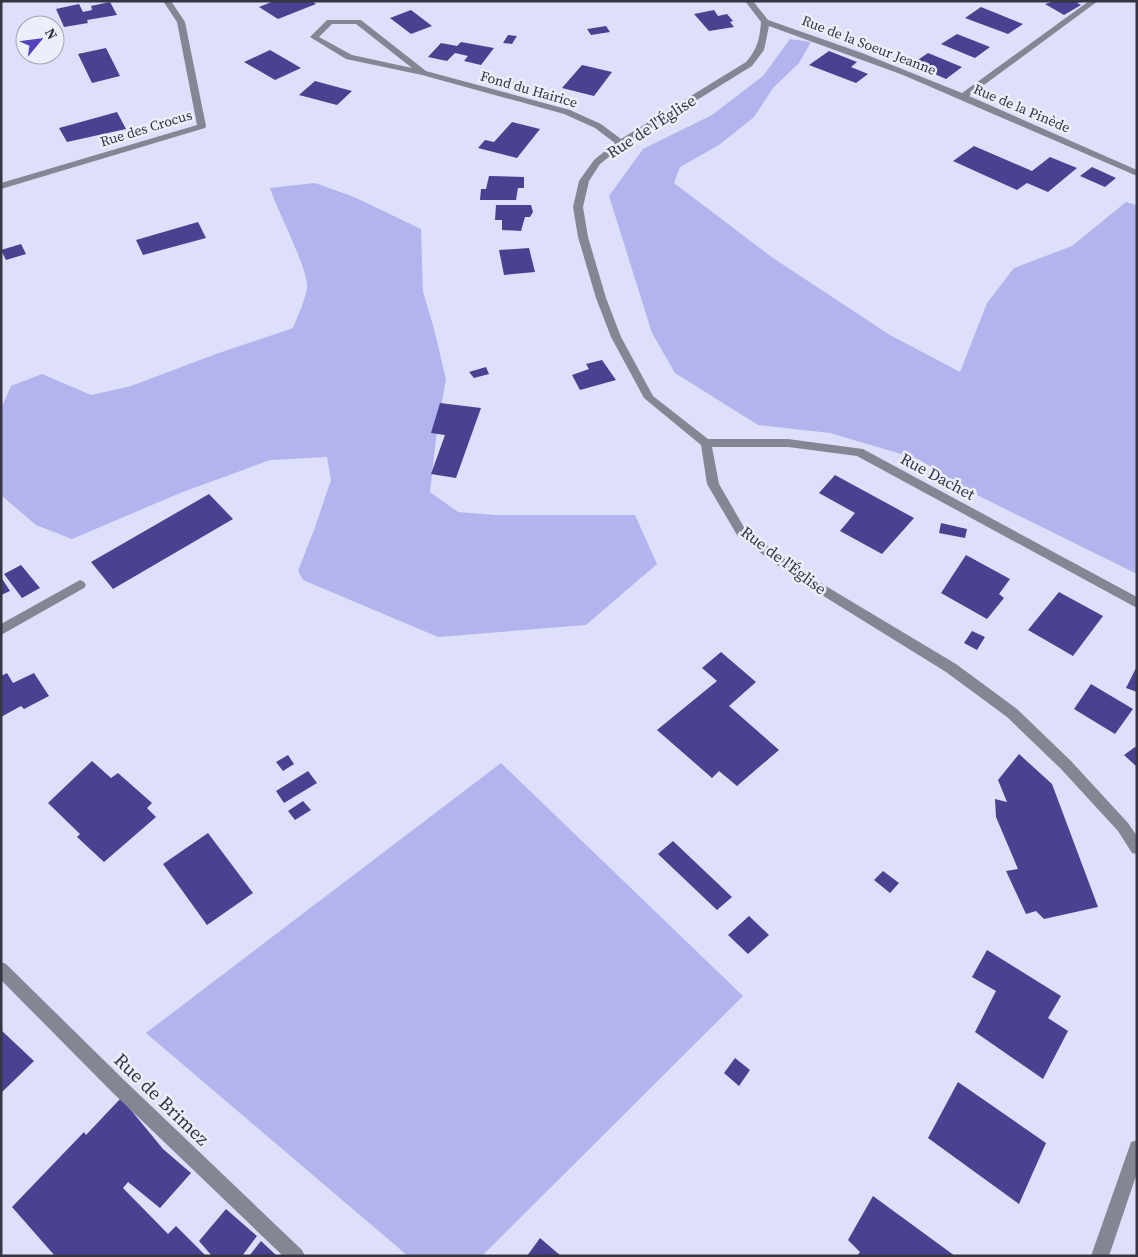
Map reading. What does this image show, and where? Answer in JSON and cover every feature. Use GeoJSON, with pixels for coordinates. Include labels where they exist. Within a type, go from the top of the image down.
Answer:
{"type":"FeatureCollection","features":[{"type":"Feature","properties":{"kind":"street","name":"Rue des Crocus"},"geometry":{"type":"LineString","coordinates":[[1,186],[202,126],[182,22],[167,1]]}},
{"type":"Feature","properties":{"kind":"street"},"geometry":{"type":"LineString","coordinates":[[749,1],[765,22]]}},
{"type":"Feature","properties":{"kind":"street","name":"Rue de la Pinède"},"geometry":{"type":"LineString","coordinates":[[963,97],[1094,1]]}},
{"type":"Feature","properties":{"kind":"street","name":"Fond du Hairice"},"geometry":{"type":"LineString","coordinates":[[423,73],[358,22],[330,22],[314,38],[349,57],[423,73],[567,112],[598,126],[621,143]]}},
{"type":"Feature","properties":{"kind":"street","name":"Rue de la Soeur Jeanne"},"geometry":{"type":"LineString","coordinates":[[765,22],[808,35],[963,97]]}},
{"type":"Feature","properties":{"kind":"street","name":"Rue de l'Église"},"geometry":{"type":"LineString","coordinates":[[765,22],[764,41],[759,54],[748,64],[621,143],[597,162],[584,181],[578,207],[583,237],[601,298],[616,337],[649,398],[706,443],[713,484],[741,532],[808,581],[951,668],[1012,713],[1079,779],[1123,827],[1137,848]]}},
{"type":"Feature","properties":{"kind":"street","name":"Rue de la Pinède"},"geometry":{"type":"LineString","coordinates":[[963,97],[1137,173]]}},
{"type":"Feature","properties":{"kind":"street","name":"Rue Dachet"},"geometry":{"type":"LineString","coordinates":[[706,443],[788,443],[859,452],[1137,603]]}},
{"type":"Feature","properties":{"kind":"street"},"geometry":{"type":"LineString","coordinates":[[1,630],[80,585]]}},
{"type":"Feature","properties":{"kind":"street","name":"Rue de Brimez"},"geometry":{"type":"LineString","coordinates":[[1,969],[118,1086],[296,1256]]}},
{"type":"Feature","properties":{"kind":"street"},"geometry":{"type":"LineString","coordinates":[[1100,1256],[1137,1148]]}},
{"type":"Feature","properties":{"kind":"shaded area"},"geometry":{"type":"Polygon","coordinates":[[[790,39],[811,42],[799,63],[773,88],[754,117],[719,145],[680,167],[674,183],[773,258],[890,335],[960,372],[987,303],[1014,268],[1072,246],[1126,202],[1137,205],[1137,574],[979,496],[918,459],[830,433],[758,425],[675,373],[652,333],[609,196],[643,149],[712,115],[763,76],[790,39]]]}},
{"type":"Feature","properties":{"kind":"shaded area"},"geometry":{"type":"Polygon","coordinates":[[[315,183],[354,197],[421,229],[423,292],[446,379],[437,430],[430,492],[458,512],[495,515],[635,515],[657,564],[586,625],[438,637],[303,580],[298,571],[331,480],[327,457],[270,460],[180,493],[72,539],[36,525],[2,496],[1,409],[11,386],[42,374],[91,395],[131,386],[293,328],[305,298],[306,279],[298,254],[270,188],[315,183]]]}},
{"type":"Feature","properties":{"kind":"shaded area"},"geometry":{"type":"Polygon","coordinates":[[[501,763],[743,996],[482,1256],[408,1256],[146,1033],[501,763]]]}},
{"type":"Feature","properties":{"kind":"building"},"geometry":{"type":"Polygon","coordinates":[[[274,1],[312,1],[316,4],[278,19],[259,7],[274,1]]]}},
{"type":"Feature","properties":{"kind":"building"},"geometry":{"type":"Polygon","coordinates":[[[1055,1],[1081,1],[1077,3],[1081,5],[1064,15],[1045,4],[1055,1]]]}},
{"type":"Feature","properties":{"kind":"building"},"geometry":{"type":"Polygon","coordinates":[[[110,2],[117,15],[87,20],[88,23],[65,27],[65,15],[59,15],[56,9],[79,4],[83,12],[92,10],[91,6],[110,2]]]}},
{"type":"Feature","properties":{"kind":"building"},"geometry":{"type":"Polygon","coordinates":[[[981,7],[1023,24],[1008,34],[965,18],[981,7]]]}},
{"type":"Feature","properties":{"kind":"building"},"geometry":{"type":"Polygon","coordinates":[[[411,10],[432,26],[411,34],[390,18],[411,10]]]}},
{"type":"Feature","properties":{"kind":"building"},"geometry":{"type":"Polygon","coordinates":[[[714,10],[718,16],[727,14],[733,21],[730,22],[734,27],[709,31],[694,14],[714,10]]]}},
{"type":"Feature","properties":{"kind":"building"},"geometry":{"type":"Polygon","coordinates":[[[606,26],[610,32],[591,35],[587,29],[606,26]]]}},
{"type":"Feature","properties":{"kind":"building"},"geometry":{"type":"Polygon","coordinates":[[[957,34],[990,47],[975,58],[941,44],[957,34]]]}},
{"type":"Feature","properties":{"kind":"building"},"geometry":{"type":"Polygon","coordinates":[[[508,35],[517,36],[512,44],[503,43],[508,35]]]}},
{"type":"Feature","properties":{"kind":"building"},"geometry":{"type":"Polygon","coordinates":[[[461,42],[494,48],[481,65],[464,61],[468,56],[455,53],[447,61],[428,57],[441,43],[457,46],[461,42]]]}},
{"type":"Feature","properties":{"kind":"building"},"geometry":{"type":"Polygon","coordinates":[[[106,48],[120,76],[92,83],[78,54],[106,48]]]}},
{"type":"Feature","properties":{"kind":"building"},"geometry":{"type":"Polygon","coordinates":[[[270,50],[301,68],[275,80],[244,62],[270,50]]]}},
{"type":"Feature","properties":{"kind":"building"},"geometry":{"type":"Polygon","coordinates":[[[829,51],[857,62],[851,67],[868,74],[856,83],[809,65],[829,51]]]}},
{"type":"Feature","properties":{"kind":"building"},"geometry":{"type":"Polygon","coordinates":[[[928,53],[962,67],[946,79],[912,64],[928,53]]]}},
{"type":"Feature","properties":{"kind":"building"},"geometry":{"type":"Polygon","coordinates":[[[582,65],[612,72],[594,96],[562,88],[582,65]]]}},
{"type":"Feature","properties":{"kind":"building"},"geometry":{"type":"Polygon","coordinates":[[[315,81],[352,91],[337,105],[299,95],[315,81]]]}},
{"type":"Feature","properties":{"kind":"building"},"geometry":{"type":"Polygon","coordinates":[[[117,112],[126,129],[67,142],[59,128],[117,112]]]}},
{"type":"Feature","properties":{"kind":"building"},"geometry":{"type":"Polygon","coordinates":[[[512,122],[540,129],[517,158],[478,148],[485,140],[494,142],[512,122]]]}},
{"type":"Feature","properties":{"kind":"building"},"geometry":{"type":"Polygon","coordinates":[[[974,146],[1032,171],[1050,157],[1077,168],[1048,192],[1027,183],[1017,190],[953,161],[974,146]]]}},
{"type":"Feature","properties":{"kind":"building"},"geometry":{"type":"Polygon","coordinates":[[[1092,167],[1116,178],[1105,187],[1080,176],[1092,167]]]}},
{"type":"Feature","properties":{"kind":"building"},"geometry":{"type":"Polygon","coordinates":[[[489,176],[524,177],[524,188],[518,188],[516,200],[480,200],[481,189],[486,189],[489,176]]]}},
{"type":"Feature","properties":{"kind":"building"},"geometry":{"type":"Polygon","coordinates":[[[496,205],[531,205],[533,212],[530,217],[525,217],[521,231],[502,230],[502,220],[495,220],[496,205]]]}},
{"type":"Feature","properties":{"kind":"building"},"geometry":{"type":"Polygon","coordinates":[[[198,222],[206,238],[143,255],[136,240],[198,222]]]}},
{"type":"Feature","properties":{"kind":"building"},"geometry":{"type":"Polygon","coordinates":[[[21,244],[26,254],[6,260],[1,250],[21,244]]]}},
{"type":"Feature","properties":{"kind":"building"},"geometry":{"type":"Polygon","coordinates":[[[529,248],[535,272],[504,275],[499,250],[529,248]]]}},
{"type":"Feature","properties":{"kind":"building"},"geometry":{"type":"Polygon","coordinates":[[[602,360],[616,380],[580,390],[572,375],[589,369],[586,364],[602,360]]]}},
{"type":"Feature","properties":{"kind":"building"},"geometry":{"type":"Polygon","coordinates":[[[486,367],[489,374],[474,378],[469,372],[486,367]]]}},
{"type":"Feature","properties":{"kind":"building"},"geometry":{"type":"Polygon","coordinates":[[[440,403],[481,408],[456,478],[431,474],[445,435],[431,433],[440,403]]]}},
{"type":"Feature","properties":{"kind":"building"},"geometry":{"type":"Polygon","coordinates":[[[835,475],[914,518],[882,554],[840,531],[855,513],[819,493],[835,475]]]}},
{"type":"Feature","properties":{"kind":"building"},"geometry":{"type":"Polygon","coordinates":[[[209,494],[233,519],[113,589],[91,562],[209,494]]]}},
{"type":"Feature","properties":{"kind":"building"},"geometry":{"type":"Polygon","coordinates":[[[941,523],[967,529],[965,538],[939,533],[941,523]]]}},
{"type":"Feature","properties":{"kind":"building"},"geometry":{"type":"Polygon","coordinates":[[[966,555],[1010,579],[999,594],[1004,598],[987,619],[941,593],[966,555]]]}},
{"type":"Feature","properties":{"kind":"building"},"geometry":{"type":"Polygon","coordinates":[[[21,565],[40,588],[22,598],[4,574],[21,565]]]}},
{"type":"Feature","properties":{"kind":"building"},"geometry":{"type":"Polygon","coordinates":[[[1,577],[10,591],[1,595],[1,577]]]}},
{"type":"Feature","properties":{"kind":"building"},"geometry":{"type":"Polygon","coordinates":[[[1059,592],[1103,616],[1073,656],[1028,630],[1059,592]]]}},
{"type":"Feature","properties":{"kind":"building"},"geometry":{"type":"Polygon","coordinates":[[[972,631],[985,637],[977,650],[964,643],[972,631]]]}},
{"type":"Feature","properties":{"kind":"building"},"geometry":{"type":"Polygon","coordinates":[[[721,652],[756,682],[729,706],[779,750],[737,786],[719,771],[712,778],[657,730],[717,681],[702,668],[721,652]]]}},
{"type":"Feature","properties":{"kind":"building"},"geometry":{"type":"Polygon","coordinates":[[[1137,666],[1137,692],[1126,688],[1137,666]]]}},
{"type":"Feature","properties":{"kind":"building"},"geometry":{"type":"Polygon","coordinates":[[[7,673],[13,683],[34,673],[49,696],[24,709],[21,706],[1,717],[1,676],[7,673]]]}},
{"type":"Feature","properties":{"kind":"building"},"geometry":{"type":"Polygon","coordinates":[[[1091,684],[1133,709],[1115,734],[1074,709],[1091,684]]]}},
{"type":"Feature","properties":{"kind":"building"},"geometry":{"type":"Polygon","coordinates":[[[1135,747],[1137,748],[1137,767],[1124,755],[1135,747]]]}},
{"type":"Feature","properties":{"kind":"building"},"geometry":{"type":"Polygon","coordinates":[[[1019,754],[1052,784],[1098,907],[1044,919],[1036,911],[1026,914],[1006,871],[1018,869],[996,817],[995,799],[1007,802],[998,780],[1019,754]]]}},
{"type":"Feature","properties":{"kind":"building"},"geometry":{"type":"Polygon","coordinates":[[[288,755],[294,764],[283,771],[276,762],[288,755]]]}},
{"type":"Feature","properties":{"kind":"building"},"geometry":{"type":"Polygon","coordinates":[[[92,761],[111,778],[118,773],[152,803],[147,808],[156,817],[104,862],[77,837],[80,834],[48,803],[92,761]]]}},
{"type":"Feature","properties":{"kind":"building"},"geometry":{"type":"Polygon","coordinates":[[[308,771],[317,783],[284,803],[276,791],[308,771]]]}},
{"type":"Feature","properties":{"kind":"building"},"geometry":{"type":"Polygon","coordinates":[[[303,801],[311,810],[295,820],[288,811],[303,801]]]}},
{"type":"Feature","properties":{"kind":"building"},"geometry":{"type":"Polygon","coordinates":[[[208,833],[253,893],[207,925],[163,864],[208,833]]]}},
{"type":"Feature","properties":{"kind":"building"},"geometry":{"type":"Polygon","coordinates":[[[673,841],[732,897],[717,910],[658,854],[673,841]]]}},
{"type":"Feature","properties":{"kind":"building"},"geometry":{"type":"Polygon","coordinates":[[[883,871],[899,883],[890,893],[874,880],[883,871]]]}},
{"type":"Feature","properties":{"kind":"building"},"geometry":{"type":"Polygon","coordinates":[[[749,916],[769,935],[748,954],[728,935],[749,916]]]}},
{"type":"Feature","properties":{"kind":"building"},"geometry":{"type":"Polygon","coordinates":[[[987,950],[1061,996],[1048,1018],[1068,1031],[1043,1079],[975,1032],[996,991],[972,977],[987,950]]]}},
{"type":"Feature","properties":{"kind":"building"},"geometry":{"type":"Polygon","coordinates":[[[1,1030],[34,1061],[1,1093],[1,1030]]]}},
{"type":"Feature","properties":{"kind":"building"},"geometry":{"type":"Polygon","coordinates":[[[735,1058],[750,1070],[739,1086],[724,1073],[735,1058]]]}},
{"type":"Feature","properties":{"kind":"building"},"geometry":{"type":"Polygon","coordinates":[[[958,1082],[1046,1143],[1019,1204],[928,1138],[958,1082]]]}},
{"type":"Feature","properties":{"kind":"building"},"geometry":{"type":"Polygon","coordinates":[[[121,1098],[163,1149],[191,1173],[160,1208],[128,1182],[123,1188],[168,1234],[176,1226],[206,1256],[55,1256],[12,1207],[84,1132],[86,1135],[121,1098]]]}},
{"type":"Feature","properties":{"kind":"building"},"geometry":{"type":"Polygon","coordinates":[[[873,1196],[955,1256],[857,1256],[860,1252],[848,1240],[873,1196]]]}},
{"type":"Feature","properties":{"kind":"building"},"geometry":{"type":"Polygon","coordinates":[[[226,1209],[257,1236],[242,1256],[212,1256],[199,1241],[226,1209]]]}},
{"type":"Feature","properties":{"kind":"building"},"geometry":{"type":"Polygon","coordinates":[[[540,1238],[561,1256],[527,1256],[540,1238]]]}},
{"type":"Feature","properties":{"kind":"building"},"geometry":{"type":"Polygon","coordinates":[[[261,1241],[277,1256],[249,1256],[261,1241]]]}}]}
